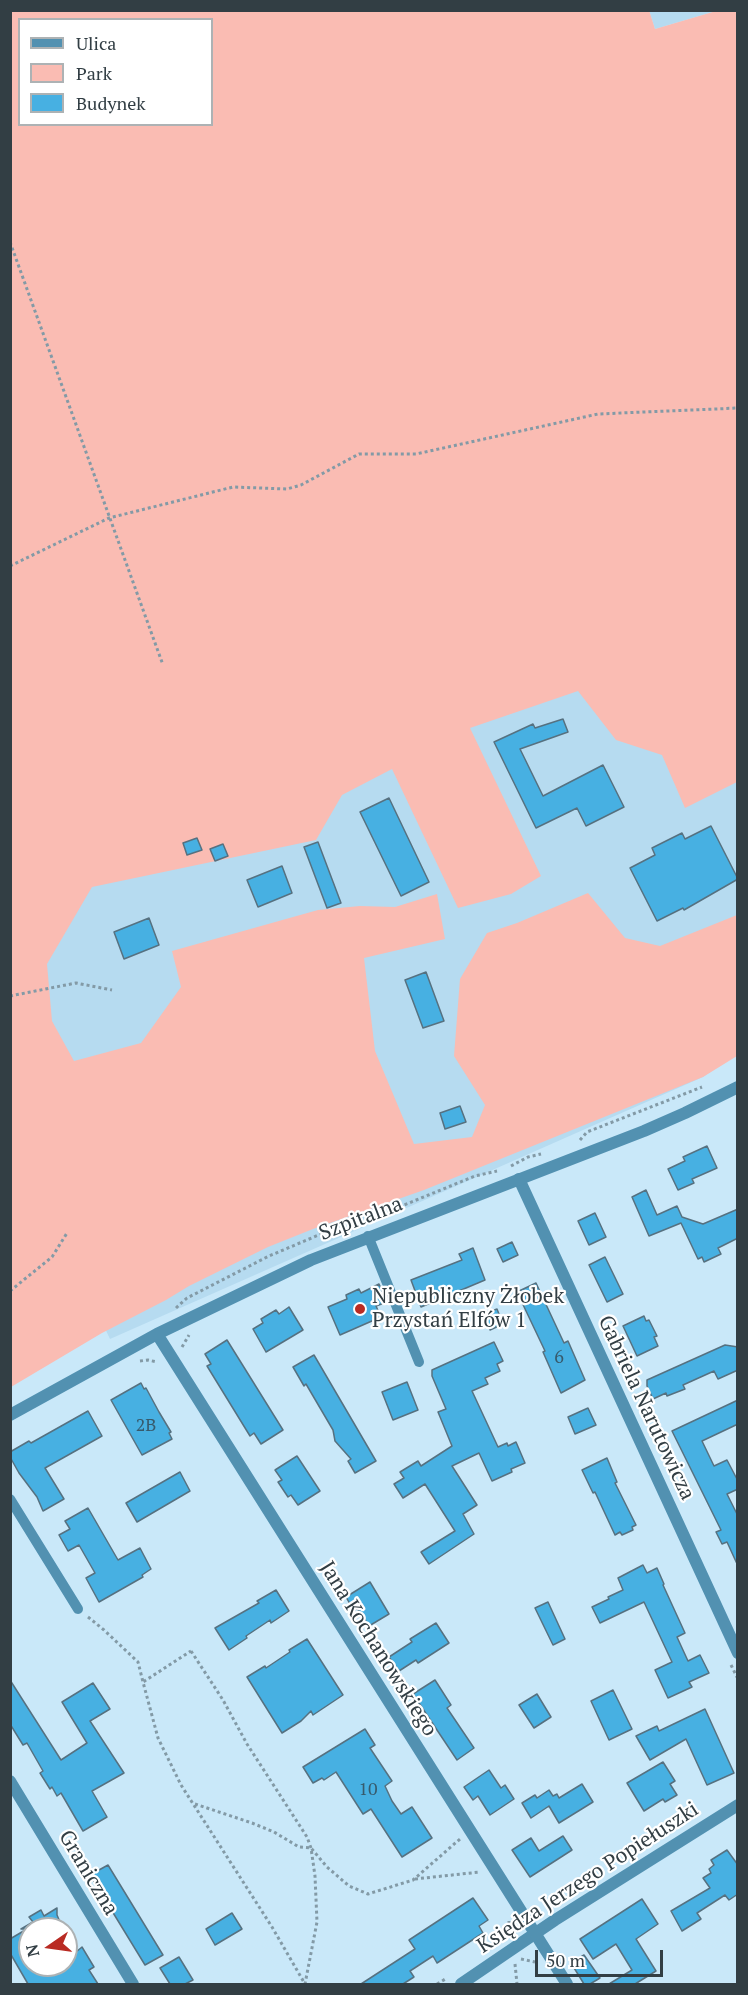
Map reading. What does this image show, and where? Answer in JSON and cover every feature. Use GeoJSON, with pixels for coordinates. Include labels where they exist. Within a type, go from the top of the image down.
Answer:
{"type":"FeatureCollection","features":[{"type":"Feature","properties":{"kind":"street","name":"Szpitalna"},"geometry":{"type":"LineString","coordinates":[[10,1415],[157,1334],[251,1287],[368,1236],[644,1131],[738,1087]]}},
{"type":"Feature","properties":{"kind":"street","name":"Gabriela Narutowicza"},"geometry":{"type":"LineString","coordinates":[[519,1179],[733,1655]]}},
{"type":"Feature","properties":{"kind":"street","name":"Jana Kochanowskiego"},"geometry":{"type":"LineString","coordinates":[[157,1334],[567,1984]]}},
{"type":"Feature","properties":{"kind":"street","name":"Graniczna"},"geometry":{"type":"LineString","coordinates":[[10,1781],[133,1984]]}},
{"type":"Feature","properties":{"kind":"street","name":"Księdza Jerzego Popiełuszki"},"geometry":{"type":"LineString","coordinates":[[461,1984],[534,1934],[738,1805]]}},
{"type":"Feature","properties":{"kind":"lane"},"geometry":{"type":"LineString","coordinates":[[368,1236],[419,1362]]}},
{"type":"Feature","properties":{"kind":"lane"},"geometry":{"type":"LineString","coordinates":[[10,1499],[78,1609]]}},
{"type":"Feature","properties":{"kind":"path"},"geometry":{"type":"LineString","coordinates":[[10,242],[163,665]]}},
{"type":"Feature","properties":{"kind":"path"},"geometry":{"type":"LineString","coordinates":[[10,566],[109,518],[233,487],[287,489],[301,485],[359,454],[416,454],[598,414],[738,408]]}},
{"type":"Feature","properties":{"kind":"path"},"geometry":{"type":"LineString","coordinates":[[10,996],[76,983],[112,990]]}},
{"type":"Feature","properties":{"kind":"path"},"geometry":{"type":"LineString","coordinates":[[577,1143],[586,1132],[709,1085]]}},
{"type":"Feature","properties":{"kind":"path"},"geometry":{"type":"LineString","coordinates":[[509,1167],[528,1157],[543,1154]]}},
{"type":"Feature","properties":{"kind":"path"},"geometry":{"type":"LineString","coordinates":[[443,1188],[475,1176],[502,1170]]}},
{"type":"Feature","properties":{"kind":"path"},"geometry":{"type":"LineString","coordinates":[[10,1291],[52,1257],[67,1233]]}},
{"type":"Feature","properties":{"kind":"path"},"geometry":{"type":"LineString","coordinates":[[78,1609],[104,1629],[138,1662],[158,1738],[181,1785],[305,1984]]}},
{"type":"Feature","properties":{"kind":"path"},"geometry":{"type":"LineString","coordinates":[[143,1682],[191,1651],[307,1837],[315,1876],[317,1923],[305,1984]]}},
{"type":"Feature","properties":{"kind":"path"},"geometry":{"type":"LineString","coordinates":[[733,1655],[738,1679]]}},
{"type":"Feature","properties":{"kind":"path"},"geometry":{"type":"LineString","coordinates":[[194,1804],[274,1832],[299,1847],[311,1848],[327,1867],[349,1886],[368,1894],[413,1880],[480,1872]]}},
{"type":"Feature","properties":{"kind":"path"},"geometry":{"type":"LineString","coordinates":[[413,1880],[460,1839]]}},
{"type":"Feature","properties":{"kind":"path"},"geometry":{"type":"LineString","coordinates":[[515,1962],[517,1984]]}},
{"type":"Feature","properties":{"kind":"shaded area"},"geometry":{"type":"Polygon","coordinates":[[[649,10],[716,11],[655,29],[649,10]]]}},
{"type":"Feature","properties":{"kind":"shaded area"},"geometry":{"type":"Polygon","coordinates":[[[737,546],[737,1053],[703,1077],[110,1339],[11,1129],[10,814],[737,546]]]}},
{"type":"Feature","properties":{"kind":"green space"},"geometry":{"type":"Polygon","coordinates":[[[649,10],[655,29],[716,11],[738,11],[737,782],[685,808],[662,755],[616,740],[578,691],[470,728],[541,876],[511,894],[458,908],[392,769],[342,795],[316,840],[92,887],[47,964],[52,1021],[74,1061],[141,1043],[181,987],[172,951],[318,910],[360,906],[395,907],[437,894],[445,939],[364,958],[375,1051],[414,1144],[472,1137],[485,1105],[454,1056],[460,979],[487,933],[588,893],[625,938],[660,946],[737,915],[737,1056],[703,1077],[424,1190],[268,1247],[102,1333],[11,1387],[10,11],[649,10]]]}},
{"type":"Feature","properties":{"kind":"building"},"geometry":{"type":"Polygon","coordinates":[[[563,719],[568,732],[520,749],[543,796],[603,765],[624,807],[586,826],[577,808],[536,828],[494,742],[533,724],[535,728],[563,719]]]}},
{"type":"Feature","properties":{"kind":"building"},"geometry":{"type":"Polygon","coordinates":[[[389,798],[429,882],[401,896],[360,812],[389,798]]]}},
{"type":"Feature","properties":{"kind":"building"},"geometry":{"type":"Polygon","coordinates":[[[711,826],[738,879],[684,910],[683,908],[657,921],[630,868],[655,855],[652,848],[682,833],[685,839],[711,826]]]}},
{"type":"Feature","properties":{"kind":"building"},"geometry":{"type":"Polygon","coordinates":[[[197,838],[202,850],[187,855],[183,843],[197,838]]]}},
{"type":"Feature","properties":{"kind":"building"},"geometry":{"type":"Polygon","coordinates":[[[318,842],[341,903],[327,908],[304,847],[318,842]]]}},
{"type":"Feature","properties":{"kind":"building"},"geometry":{"type":"Polygon","coordinates":[[[223,844],[228,856],[215,861],[210,849],[223,844]]]}},
{"type":"Feature","properties":{"kind":"building"},"geometry":{"type":"Polygon","coordinates":[[[282,866],[292,893],[258,907],[247,880],[282,866]]]}},
{"type":"Feature","properties":{"kind":"building"},"geometry":{"type":"Polygon","coordinates":[[[149,918],[159,945],[124,959],[114,932],[149,918]]]}},
{"type":"Feature","properties":{"kind":"building"},"geometry":{"type":"Polygon","coordinates":[[[426,972],[444,1021],[423,1028],[405,980],[426,972]]]}},
{"type":"Feature","properties":{"kind":"building"},"geometry":{"type":"Polygon","coordinates":[[[460,1106],[466,1122],[445,1129],[440,1113],[460,1106]]]}},
{"type":"Feature","properties":{"kind":"building"},"geometry":{"type":"Polygon","coordinates":[[[707,1146],[717,1168],[692,1179],[694,1183],[678,1190],[668,1169],[685,1161],[683,1157],[707,1146]]]}},
{"type":"Feature","properties":{"kind":"building"},"geometry":{"type":"Polygon","coordinates":[[[646,1190],[657,1215],[677,1206],[682,1217],[703,1224],[738,1209],[738,1238],[718,1248],[721,1254],[704,1262],[702,1257],[698,1259],[681,1223],[649,1236],[632,1197],[646,1190]]]}},
{"type":"Feature","properties":{"kind":"building"},"geometry":{"type":"Polygon","coordinates":[[[595,1213],[606,1237],[589,1245],[578,1221],[595,1213]]]}},
{"type":"Feature","properties":{"kind":"building"},"geometry":{"type":"Polygon","coordinates":[[[512,1242],[518,1255],[503,1262],[497,1249],[512,1242]]]}},
{"type":"Feature","properties":{"kind":"building"},"geometry":{"type":"Polygon","coordinates":[[[473,1248],[485,1280],[421,1307],[411,1280],[462,1260],[459,1254],[473,1248]]]}},
{"type":"Feature","properties":{"kind":"building"},"geometry":{"type":"Polygon","coordinates":[[[605,1257],[623,1294],[607,1302],[589,1265],[605,1257]]]}},
{"type":"Feature","properties":{"kind":"building"},"geometry":{"type":"Polygon","coordinates":[[[536,1283],[564,1343],[568,1341],[585,1380],[561,1393],[543,1352],[545,1351],[517,1292],[536,1283]]]}},
{"type":"Feature","properties":{"kind":"building"},"geometry":{"type":"Polygon","coordinates":[[[379,1284],[387,1302],[376,1306],[381,1317],[340,1335],[328,1307],[347,1299],[346,1295],[359,1289],[361,1293],[379,1284]]]}},
{"type":"Feature","properties":{"kind":"building"},"geometry":{"type":"Polygon","coordinates":[[[289,1307],[303,1330],[266,1352],[253,1329],[263,1323],[261,1319],[276,1310],[279,1314],[289,1307]]]}},
{"type":"Feature","properties":{"kind":"building"},"geometry":{"type":"Polygon","coordinates":[[[497,1309],[503,1324],[490,1330],[483,1314],[497,1309]]]}},
{"type":"Feature","properties":{"kind":"building"},"geometry":{"type":"Polygon","coordinates":[[[644,1316],[646,1321],[649,1320],[657,1336],[654,1337],[658,1346],[637,1356],[623,1326],[644,1316]]]}},
{"type":"Feature","properties":{"kind":"building"},"geometry":{"type":"Polygon","coordinates":[[[227,1340],[283,1430],[261,1444],[254,1433],[250,1436],[207,1366],[211,1364],[205,1354],[227,1340]]]}},
{"type":"Feature","properties":{"kind":"building"},"geometry":{"type":"Polygon","coordinates":[[[494,1342],[503,1361],[497,1364],[500,1371],[485,1378],[488,1384],[472,1391],[498,1447],[516,1442],[525,1463],[492,1481],[479,1453],[452,1466],[477,1505],[463,1514],[474,1534],[429,1564],[421,1552],[455,1531],[425,1484],[403,1498],[394,1484],[404,1478],[400,1472],[418,1461],[421,1466],[452,1446],[438,1412],[446,1409],[432,1376],[432,1370],[494,1342]]]}},
{"type":"Feature","properties":{"kind":"building"},"geometry":{"type":"Polygon","coordinates":[[[725,1345],[738,1347],[738,1370],[718,1379],[714,1371],[683,1385],[685,1389],[667,1396],[666,1393],[653,1399],[647,1386],[647,1380],[725,1345]]]}},
{"type":"Feature","properties":{"kind":"building"},"geometry":{"type":"Polygon","coordinates":[[[314,1355],[376,1461],[355,1473],[348,1461],[351,1459],[335,1441],[333,1430],[306,1384],[304,1386],[293,1367],[314,1355]]]}},
{"type":"Feature","properties":{"kind":"building"},"geometry":{"type":"Polygon","coordinates":[[[407,1382],[418,1410],[393,1420],[382,1392],[407,1382]]]}},
{"type":"Feature","properties":{"kind":"building"},"geometry":{"type":"Polygon","coordinates":[[[141,1383],[171,1432],[169,1433],[172,1439],[142,1455],[111,1400],[141,1383]]]}},
{"type":"Feature","properties":{"kind":"building"},"geometry":{"type":"Polygon","coordinates":[[[738,1400],[738,1424],[702,1441],[714,1466],[727,1460],[738,1481],[738,1489],[727,1494],[738,1516],[738,1566],[727,1542],[722,1544],[716,1532],[721,1530],[672,1431],[738,1400]]]}},
{"type":"Feature","properties":{"kind":"building"},"geometry":{"type":"Polygon","coordinates":[[[588,1408],[596,1425],[575,1434],[568,1417],[588,1408]]]}},
{"type":"Feature","properties":{"kind":"building"},"geometry":{"type":"Polygon","coordinates":[[[88,1411],[102,1436],[45,1468],[64,1499],[43,1511],[37,1497],[10,1457],[10,1452],[29,1441],[31,1443],[88,1411]]]}},
{"type":"Feature","properties":{"kind":"building"},"geometry":{"type":"Polygon","coordinates":[[[297,1456],[320,1491],[298,1505],[291,1495],[288,1497],[278,1482],[282,1480],[275,1470],[297,1456]]]}},
{"type":"Feature","properties":{"kind":"building"},"geometry":{"type":"Polygon","coordinates":[[[607,1458],[617,1482],[615,1483],[636,1525],[632,1527],[633,1530],[622,1535],[620,1532],[615,1535],[582,1470],[607,1458]]]}},
{"type":"Feature","properties":{"kind":"building"},"geometry":{"type":"Polygon","coordinates":[[[180,1472],[190,1491],[137,1522],[126,1503],[180,1472]]]}},
{"type":"Feature","properties":{"kind":"building"},"geometry":{"type":"Polygon","coordinates":[[[88,1508],[118,1560],[140,1548],[151,1569],[142,1575],[143,1577],[99,1602],[86,1578],[95,1573],[79,1545],[68,1551],[59,1535],[70,1529],[65,1521],[88,1508]]]}},
{"type":"Feature","properties":{"kind":"building"},"geometry":{"type":"Polygon","coordinates":[[[643,1565],[647,1573],[657,1568],[685,1633],[677,1637],[688,1661],[700,1655],[709,1673],[689,1682],[692,1687],[668,1698],[655,1670],[672,1662],[644,1602],[600,1623],[592,1607],[623,1590],[618,1578],[643,1565]]]}},
{"type":"Feature","properties":{"kind":"building"},"geometry":{"type":"Polygon","coordinates":[[[370,1582],[389,1614],[369,1626],[357,1608],[354,1611],[346,1597],[370,1582]]]}},
{"type":"Feature","properties":{"kind":"building"},"geometry":{"type":"Polygon","coordinates":[[[276,1590],[289,1611],[271,1623],[270,1620],[229,1650],[215,1628],[259,1603],[257,1601],[276,1590]]]}},
{"type":"Feature","properties":{"kind":"building"},"geometry":{"type":"Polygon","coordinates":[[[548,1602],[565,1639],[553,1645],[535,1608],[548,1602]]]}},
{"type":"Feature","properties":{"kind":"building"},"geometry":{"type":"Polygon","coordinates":[[[436,1623],[449,1643],[418,1663],[416,1660],[399,1671],[389,1657],[412,1642],[410,1639],[436,1623]]]}},
{"type":"Feature","properties":{"kind":"building"},"geometry":{"type":"Polygon","coordinates":[[[307,1639],[343,1695],[313,1715],[311,1711],[301,1721],[282,1733],[247,1677],[265,1666],[266,1668],[307,1639]]]}},
{"type":"Feature","properties":{"kind":"building"},"geometry":{"type":"Polygon","coordinates":[[[10,1680],[61,1760],[87,1743],[62,1702],[93,1683],[110,1709],[90,1721],[124,1773],[92,1791],[107,1817],[83,1831],[61,1793],[57,1796],[52,1787],[50,1789],[27,1743],[23,1745],[10,1724],[10,1680]]]}},
{"type":"Feature","properties":{"kind":"building"},"geometry":{"type":"Polygon","coordinates":[[[435,1680],[451,1705],[447,1708],[474,1748],[457,1760],[413,1694],[435,1680]]]}},
{"type":"Feature","properties":{"kind":"building"},"geometry":{"type":"Polygon","coordinates":[[[613,1690],[632,1729],[609,1740],[591,1701],[613,1690]]]}},
{"type":"Feature","properties":{"kind":"building"},"geometry":{"type":"Polygon","coordinates":[[[537,1694],[551,1717],[534,1728],[519,1705],[537,1694]]]}},
{"type":"Feature","properties":{"kind":"building"},"geometry":{"type":"Polygon","coordinates":[[[705,1709],[734,1773],[707,1785],[686,1739],[650,1760],[636,1736],[657,1726],[659,1731],[705,1709]]]}},
{"type":"Feature","properties":{"kind":"building"},"geometry":{"type":"Polygon","coordinates":[[[365,1729],[375,1745],[370,1748],[392,1781],[385,1786],[392,1801],[401,1814],[412,1807],[432,1838],[402,1857],[371,1809],[363,1814],[336,1772],[324,1780],[322,1778],[313,1783],[303,1767],[365,1729]]]}},
{"type":"Feature","properties":{"kind":"building"},"geometry":{"type":"Polygon","coordinates":[[[663,1762],[675,1781],[670,1784],[677,1795],[665,1802],[663,1799],[644,1811],[627,1783],[663,1762]]]}},
{"type":"Feature","properties":{"kind":"building"},"geometry":{"type":"Polygon","coordinates":[[[489,1770],[501,1788],[505,1785],[514,1799],[490,1815],[478,1796],[473,1800],[464,1787],[489,1770]]]}},
{"type":"Feature","properties":{"kind":"building"},"geometry":{"type":"Polygon","coordinates":[[[582,1784],[593,1802],[559,1823],[549,1806],[531,1818],[522,1803],[535,1795],[537,1798],[549,1790],[553,1796],[557,1794],[559,1798],[582,1784]]]}},
{"type":"Feature","properties":{"kind":"building"},"geometry":{"type":"Polygon","coordinates":[[[563,1836],[572,1850],[530,1877],[512,1850],[531,1838],[539,1851],[563,1836]]]}},
{"type":"Feature","properties":{"kind":"building"},"geometry":{"type":"Polygon","coordinates":[[[727,1850],[738,1865],[738,1894],[729,1900],[725,1895],[697,1913],[701,1919],[682,1931],[671,1911],[710,1888],[703,1878],[711,1873],[709,1869],[714,1865],[711,1860],[727,1850]]]}},
{"type":"Feature","properties":{"kind":"building"},"geometry":{"type":"Polygon","coordinates":[[[108,1865],[163,1955],[145,1965],[90,1875],[108,1865]]]}},
{"type":"Feature","properties":{"kind":"building"},"geometry":{"type":"Polygon","coordinates":[[[473,1898],[488,1920],[479,1926],[483,1933],[437,1963],[433,1956],[410,1971],[414,1977],[403,1984],[361,1984],[415,1949],[409,1940],[473,1898]]]}},
{"type":"Feature","properties":{"kind":"building"},"geometry":{"type":"Polygon","coordinates":[[[642,1899],[658,1924],[636,1939],[656,1971],[635,1984],[609,1984],[632,1970],[616,1944],[593,1959],[580,1939],[642,1899]]]}},
{"type":"Feature","properties":{"kind":"building"},"geometry":{"type":"Polygon","coordinates":[[[57,1908],[58,1917],[29,1917],[41,1910],[44,1916],[57,1908]]]}},
{"type":"Feature","properties":{"kind":"building"},"geometry":{"type":"Polygon","coordinates":[[[232,1913],[242,1929],[215,1945],[206,1929],[232,1913]]]}},
{"type":"Feature","properties":{"kind":"building"},"geometry":{"type":"Polygon","coordinates":[[[18,1934],[18,1967],[10,1953],[10,1939],[18,1934]]]}},
{"type":"Feature","properties":{"kind":"building"},"geometry":{"type":"Polygon","coordinates":[[[82,1947],[94,1967],[89,1970],[98,1984],[28,1984],[24,1977],[78,1977],[78,1950],[82,1947]]]}},
{"type":"Feature","properties":{"kind":"building"},"geometry":{"type":"Polygon","coordinates":[[[584,1955],[600,1978],[590,1984],[584,1984],[571,1963],[584,1955]]]}},
{"type":"Feature","properties":{"kind":"building"},"geometry":{"type":"Polygon","coordinates":[[[179,1957],[193,1980],[185,1984],[170,1984],[160,1968],[179,1957]]]}},
{"type":"Feature","properties":{"kind":"place","name":"Niepubliczny Żłobek Przystań Elfów 1"},"geometry":{"type":"Point","coordinates":[360,1309]}}]}
